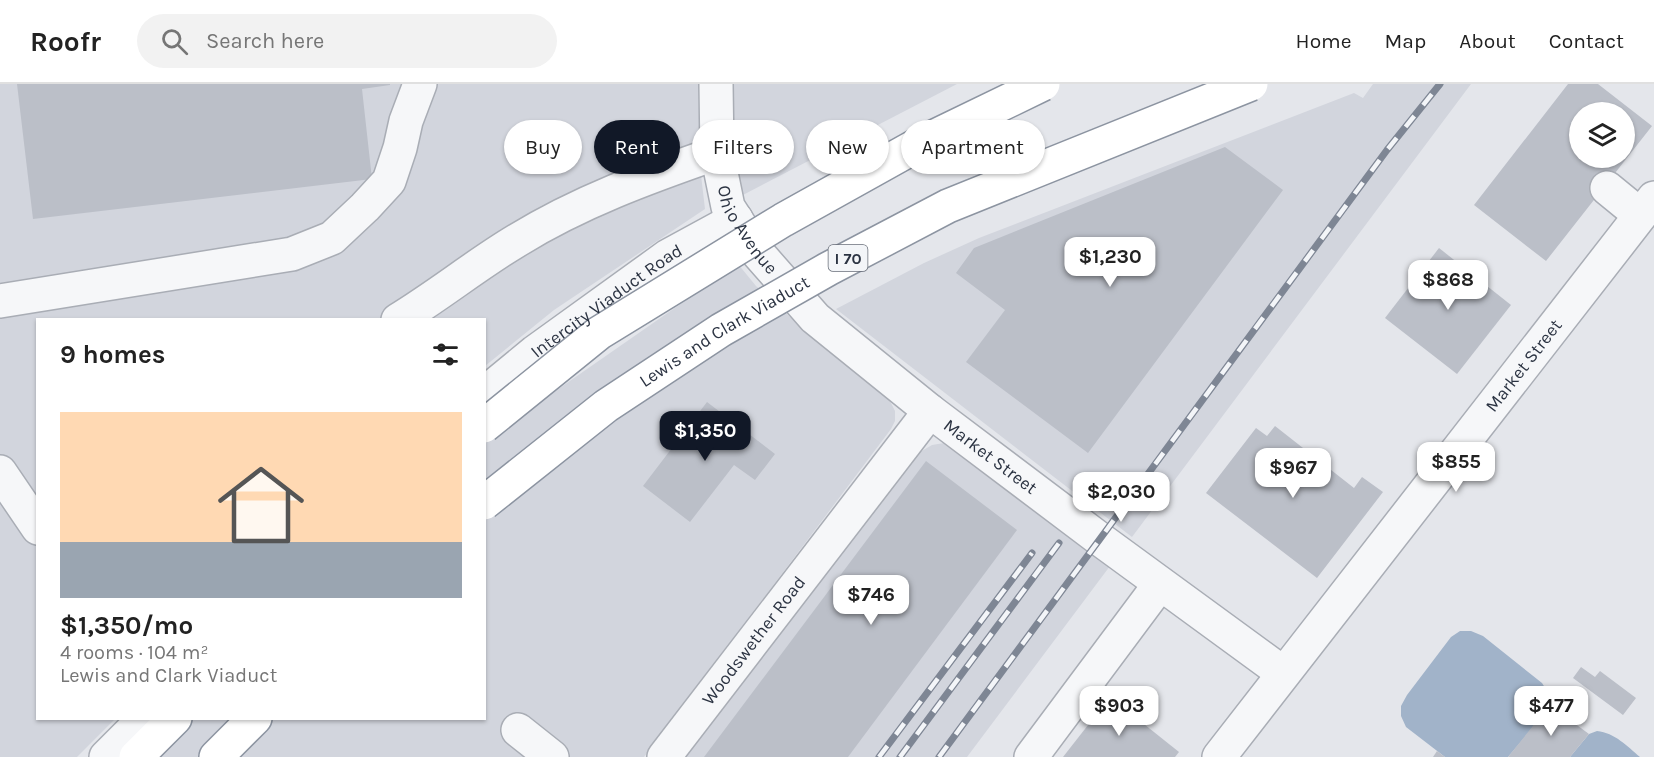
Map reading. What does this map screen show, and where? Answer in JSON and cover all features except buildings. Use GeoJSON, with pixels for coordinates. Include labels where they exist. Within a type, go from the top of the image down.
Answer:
{"type":"FeatureCollection","features":[{"type":"Feature","properties":{"kind":"highway"},"geometry":{"type":"LineString","coordinates":[[486,424],[599,333],[783,220],[913,147],[1043,84]]}},
{"type":"Feature","properties":{"kind":"highway","name":"Lewis and Clark Viaduct"},"geometry":{"type":"LineString","coordinates":[[486,501],[606,406],[721,330],[828,269],[948,206],[1251,84]]}},
{"type":"Feature","properties":{"kind":"highway"},"geometry":{"type":"LineString","coordinates":[[136,757],[173,720]]}},
{"type":"Feature","properties":{"kind":"highway"},"geometry":{"type":"LineString","coordinates":[[216,757],[253,720]]}},
{"type":"Feature","properties":{"kind":"street"},"geometry":{"type":"LineString","coordinates":[[0,301],[292,254],[332,238],[389,181],[406,121],[420,84]]}},
{"type":"Feature","properties":{"kind":"street","name":"Ohio Avenue"},"geometry":{"type":"LineString","coordinates":[[716,84],[717,120]]}},
{"type":"Feature","properties":{"kind":"street"},"geometry":{"type":"LineString","coordinates":[[401,318],[515,241],[577,207],[692,162]]}},
{"type":"Feature","properties":{"kind":"street","name":"Ohio Avenue"},"geometry":{"type":"LineString","coordinates":[[721,174],[728,207],[757,252],[815,318],[930,411]]}},
{"type":"Feature","properties":{"kind":"street"},"geometry":{"type":"LineString","coordinates":[[1607,188],[1647,207]]}},
{"type":"Feature","properties":{"kind":"street","name":"Market Street"},"geometry":{"type":"LineString","coordinates":[[1219,757],[1647,207]]}},
{"type":"Feature","properties":{"kind":"street","name":"Intercity Viaduct Road"},"geometry":{"type":"LineString","coordinates":[[486,392],[535,352],[668,256],[736,219]]}},
{"type":"Feature","properties":{"kind":"street","name":"Market Street"},"geometry":{"type":"LineString","coordinates":[[930,411],[1160,584],[1283,673]]}},
{"type":"Feature","properties":{"kind":"street","name":"Woodswether Road"},"geometry":{"type":"LineString","coordinates":[[664,757],[930,411]]}},
{"type":"Feature","properties":{"kind":"street"},"geometry":{"type":"LineString","coordinates":[[0,472],[36,525]]}},
{"type":"Feature","properties":{"kind":"street"},"geometry":{"type":"LineString","coordinates":[[1031,757],[1160,584]]}},
{"type":"Feature","properties":{"kind":"street"},"geometry":{"type":"LineString","coordinates":[[106,757],[143,720]]}},
{"type":"Feature","properties":{"kind":"street"},"geometry":{"type":"LineString","coordinates":[[518,730],[552,757]]}},
{"type":"Feature","properties":{"kind":"shaded area"},"geometry":{"type":"Polygon","coordinates":[[[0,84],[698,84],[699,120],[692,120],[692,174],[701,174],[705,209],[554,310],[486,365],[486,318],[36,318],[36,720],[114,720],[77,757],[0,757],[0,84]]]}},
{"type":"Feature","properties":{"kind":"shaded area"},"geometry":{"type":"Polygon","coordinates":[[[731,84],[957,84],[888,120],[806,120],[806,162],[794,169],[794,120],[732,120],[731,84]]]}},
{"type":"Feature","properties":{"kind":"shaded area"},"geometry":{"type":"Polygon","coordinates":[[[1373,84],[1471,84],[1132,537],[836,309],[924,263],[979,238],[1354,93],[1363,98],[1373,84]]]}},
{"type":"Feature","properties":{"kind":"shaded area"},"geometry":{"type":"Polygon","coordinates":[[[736,174],[783,174],[741,196],[736,174]]]}},
{"type":"Feature","properties":{"kind":"shaded area"},"geometry":{"type":"Polygon","coordinates":[[[738,264],[756,286],[824,348],[888,397],[895,411],[895,421],[891,429],[644,757],[150,757],[188,720],[486,720],[486,439],[738,264]]]}},
{"type":"Feature","properties":{"kind":"shaded area"},"geometry":{"type":"Polygon","coordinates":[[[944,443],[956,448],[1044,519],[1110,566],[967,757],[685,757],[920,452],[932,445],[944,443]]]}},
{"type":"Feature","properties":{"kind":"water"},"geometry":{"type":"Polygon","coordinates":[[[1460,631],[1471,631],[1483,636],[1542,683],[1547,693],[1547,703],[1538,720],[1508,757],[1445,757],[1406,727],[1401,716],[1401,706],[1407,695],[1451,637],[1460,631]]]}},
{"type":"Feature","properties":{"kind":"water"},"geometry":{"type":"Polygon","coordinates":[[[1597,731],[1615,737],[1640,757],[1570,757],[1589,734],[1597,731]]]}},
{"type":"Feature","properties":{"kind":"railway"},"geometry":{"type":"LineString","coordinates":[[939,757],[1387,150],[1440,84]]}},
{"type":"Feature","properties":{"kind":"railway"},"geometry":{"type":"LineString","coordinates":[[900,757],[1059,543]]}},
{"type":"Feature","properties":{"kind":"railway"},"geometry":{"type":"LineString","coordinates":[[879,757],[1032,553]]}}]}
